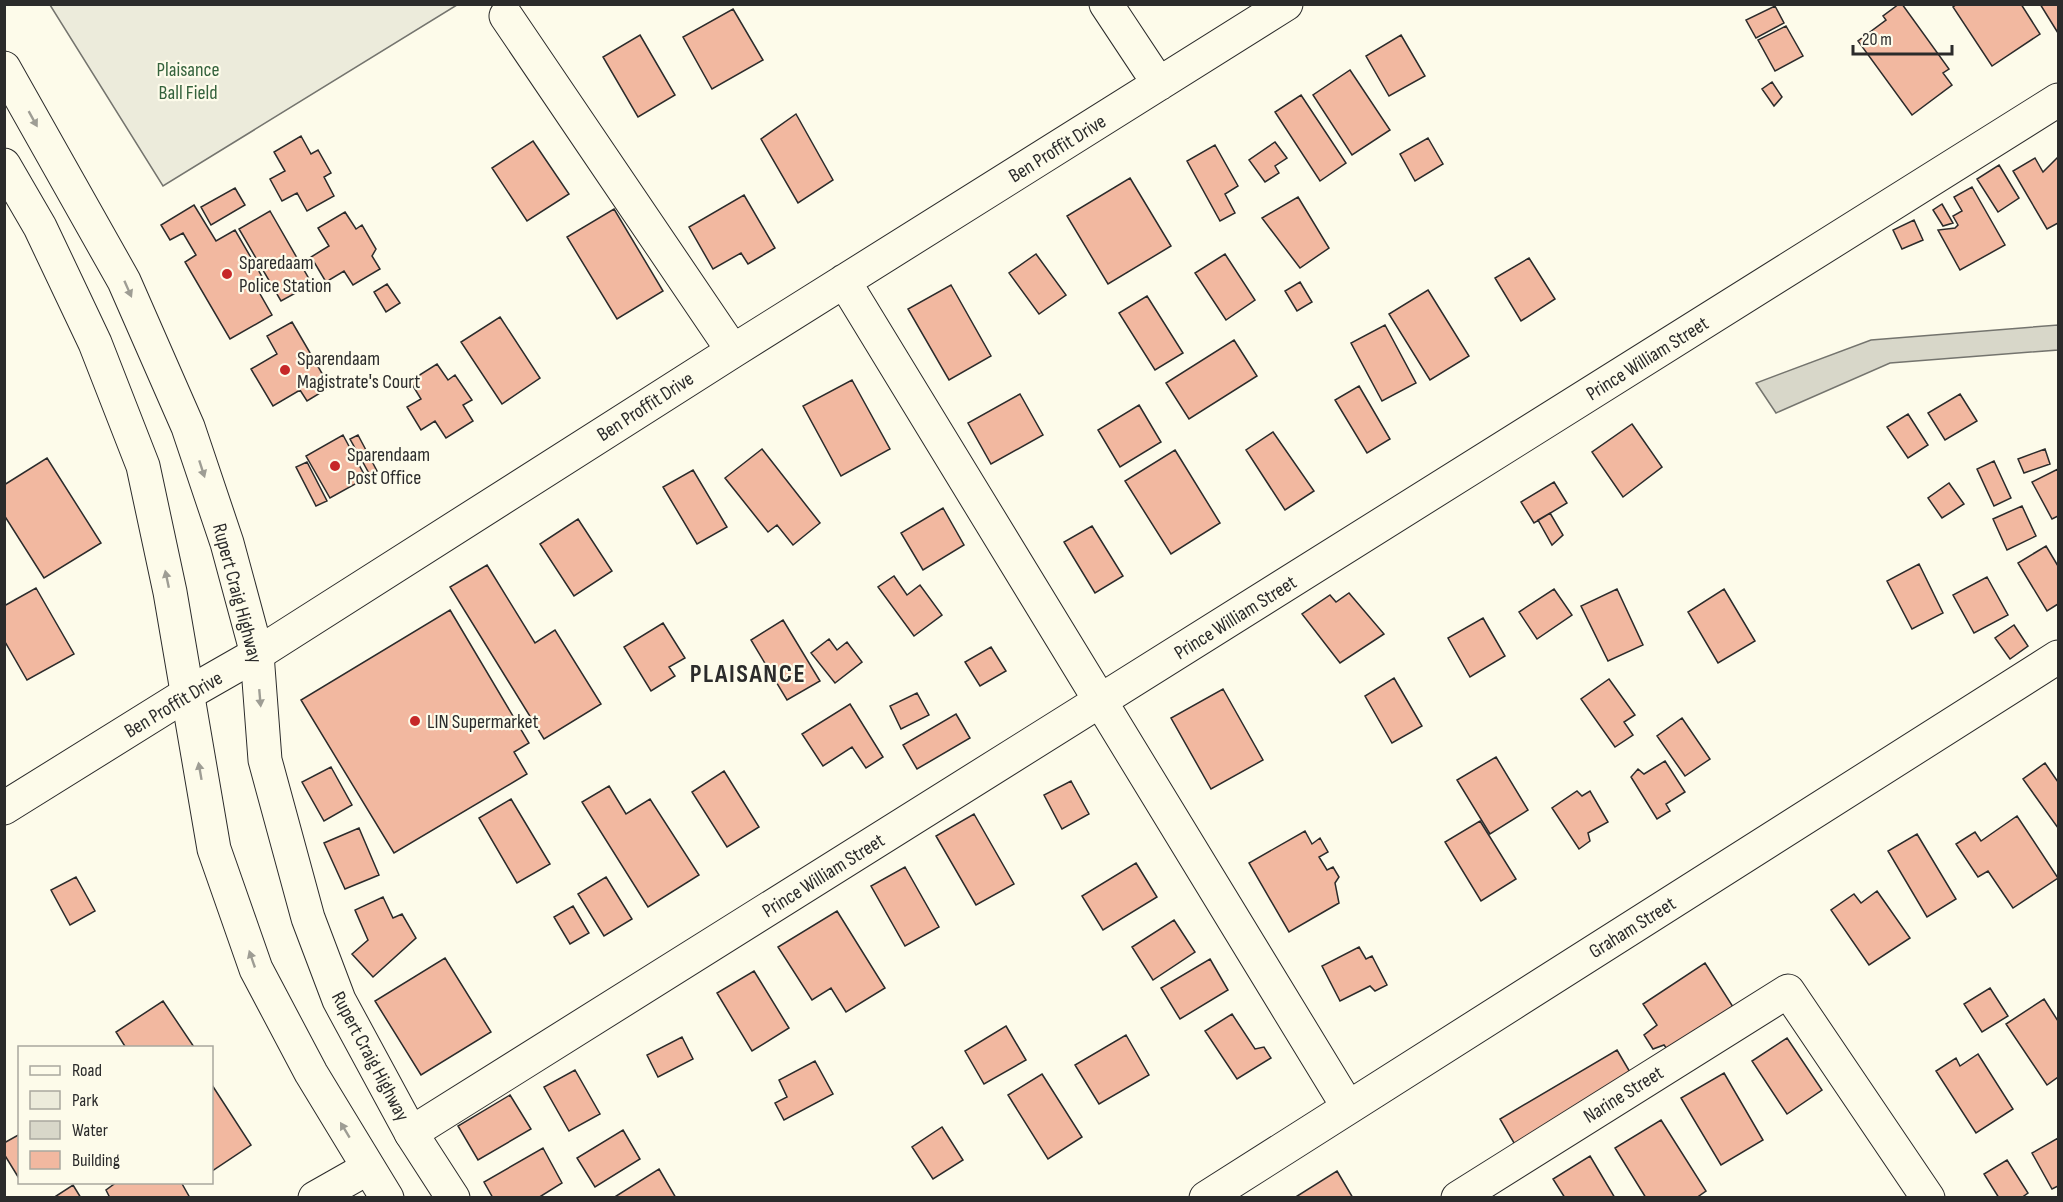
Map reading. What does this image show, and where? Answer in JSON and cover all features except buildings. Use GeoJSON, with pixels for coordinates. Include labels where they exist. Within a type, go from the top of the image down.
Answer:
{"type":"FeatureCollection","features":[{"type":"Feature","properties":{"kind":"street"},"geometry":{"type":"LineString","coordinates":[[1106,4],[1159,84]]}},
{"type":"Feature","properties":{"kind":"street","name":"Ben Proffit Drive"},"geometry":{"type":"LineString","coordinates":[[4,808],[187,694],[257,654],[844,280],[1286,4]]}},
{"type":"Feature","properties":{"kind":"street"},"geometry":{"type":"LineString","coordinates":[[506,16],[733,351]]}},
{"type":"Feature","properties":{"kind":"street","name":"Rupert Craig Highway"},"geometry":{"type":"LineString","coordinates":[[4,68],[124,281],[188,427],[226,543],[257,654],[266,760],[308,918],[339,1000],[411,1133],[453,1197]]}},
{"type":"Feature","properties":{"kind":"street","name":"Prince William Street"},"geometry":{"type":"LineString","coordinates":[[411,1133],[2058,100]]}},
{"type":"Feature","properties":{"kind":"street"},"geometry":{"type":"LineString","coordinates":[[4,165],[40,227],[95,343],[143,466],[170,592],[214,849],[256,969],[311,1073],[387,1197]]}},
{"type":"Feature","properties":{"kind":"street"},"geometry":{"type":"LineString","coordinates":[[844,280],[1348,1107]]}},
{"type":"Feature","properties":{"kind":"street","name":"Graham Street"},"geometry":{"type":"LineString","coordinates":[[1206,1197],[2058,657]]}},
{"type":"Feature","properties":{"kind":"street","name":"Narine Street"},"geometry":{"type":"LineString","coordinates":[[1458,1197],[1788,991],[1928,1197]]}},
{"type":"Feature","properties":{"kind":"street"},"geometry":{"type":"LineString","coordinates":[[315,1197],[368,1168]]}},
{"type":"Feature","properties":{"kind":"green space","name":"Plaisance Ball Field"},"geometry":{"type":"Polygon","coordinates":[[[50,5],[457,5],[163,186],[50,5]]]}},
{"type":"Feature","properties":{"kind":"water"},"geometry":{"type":"Polygon","coordinates":[[[2058,325],[2058,350],[1890,363],[1776,413],[1756,383],[1871,340],[2058,325]]]}},
{"type":"Feature","properties":{"kind":"place","name":"Sparedaam Police Station"},"geometry":{"type":"Point","coordinates":[227,274]}},
{"type":"Feature","properties":{"kind":"place","name":"Sparendaam Magistrate's Court"},"geometry":{"type":"Point","coordinates":[285,370]}},
{"type":"Feature","properties":{"kind":"place","name":"Sparendaam Post Office"},"geometry":{"type":"Point","coordinates":[335,466]}},
{"type":"Feature","properties":{"kind":"place","name":"LIN Supermarket"},"geometry":{"type":"Point","coordinates":[415,721]}},
{"type":"Feature","properties":{"kind":"district","name":"PLAISANCE"},"geometry":{"type":"Point","coordinates":[748,673]}}]}
